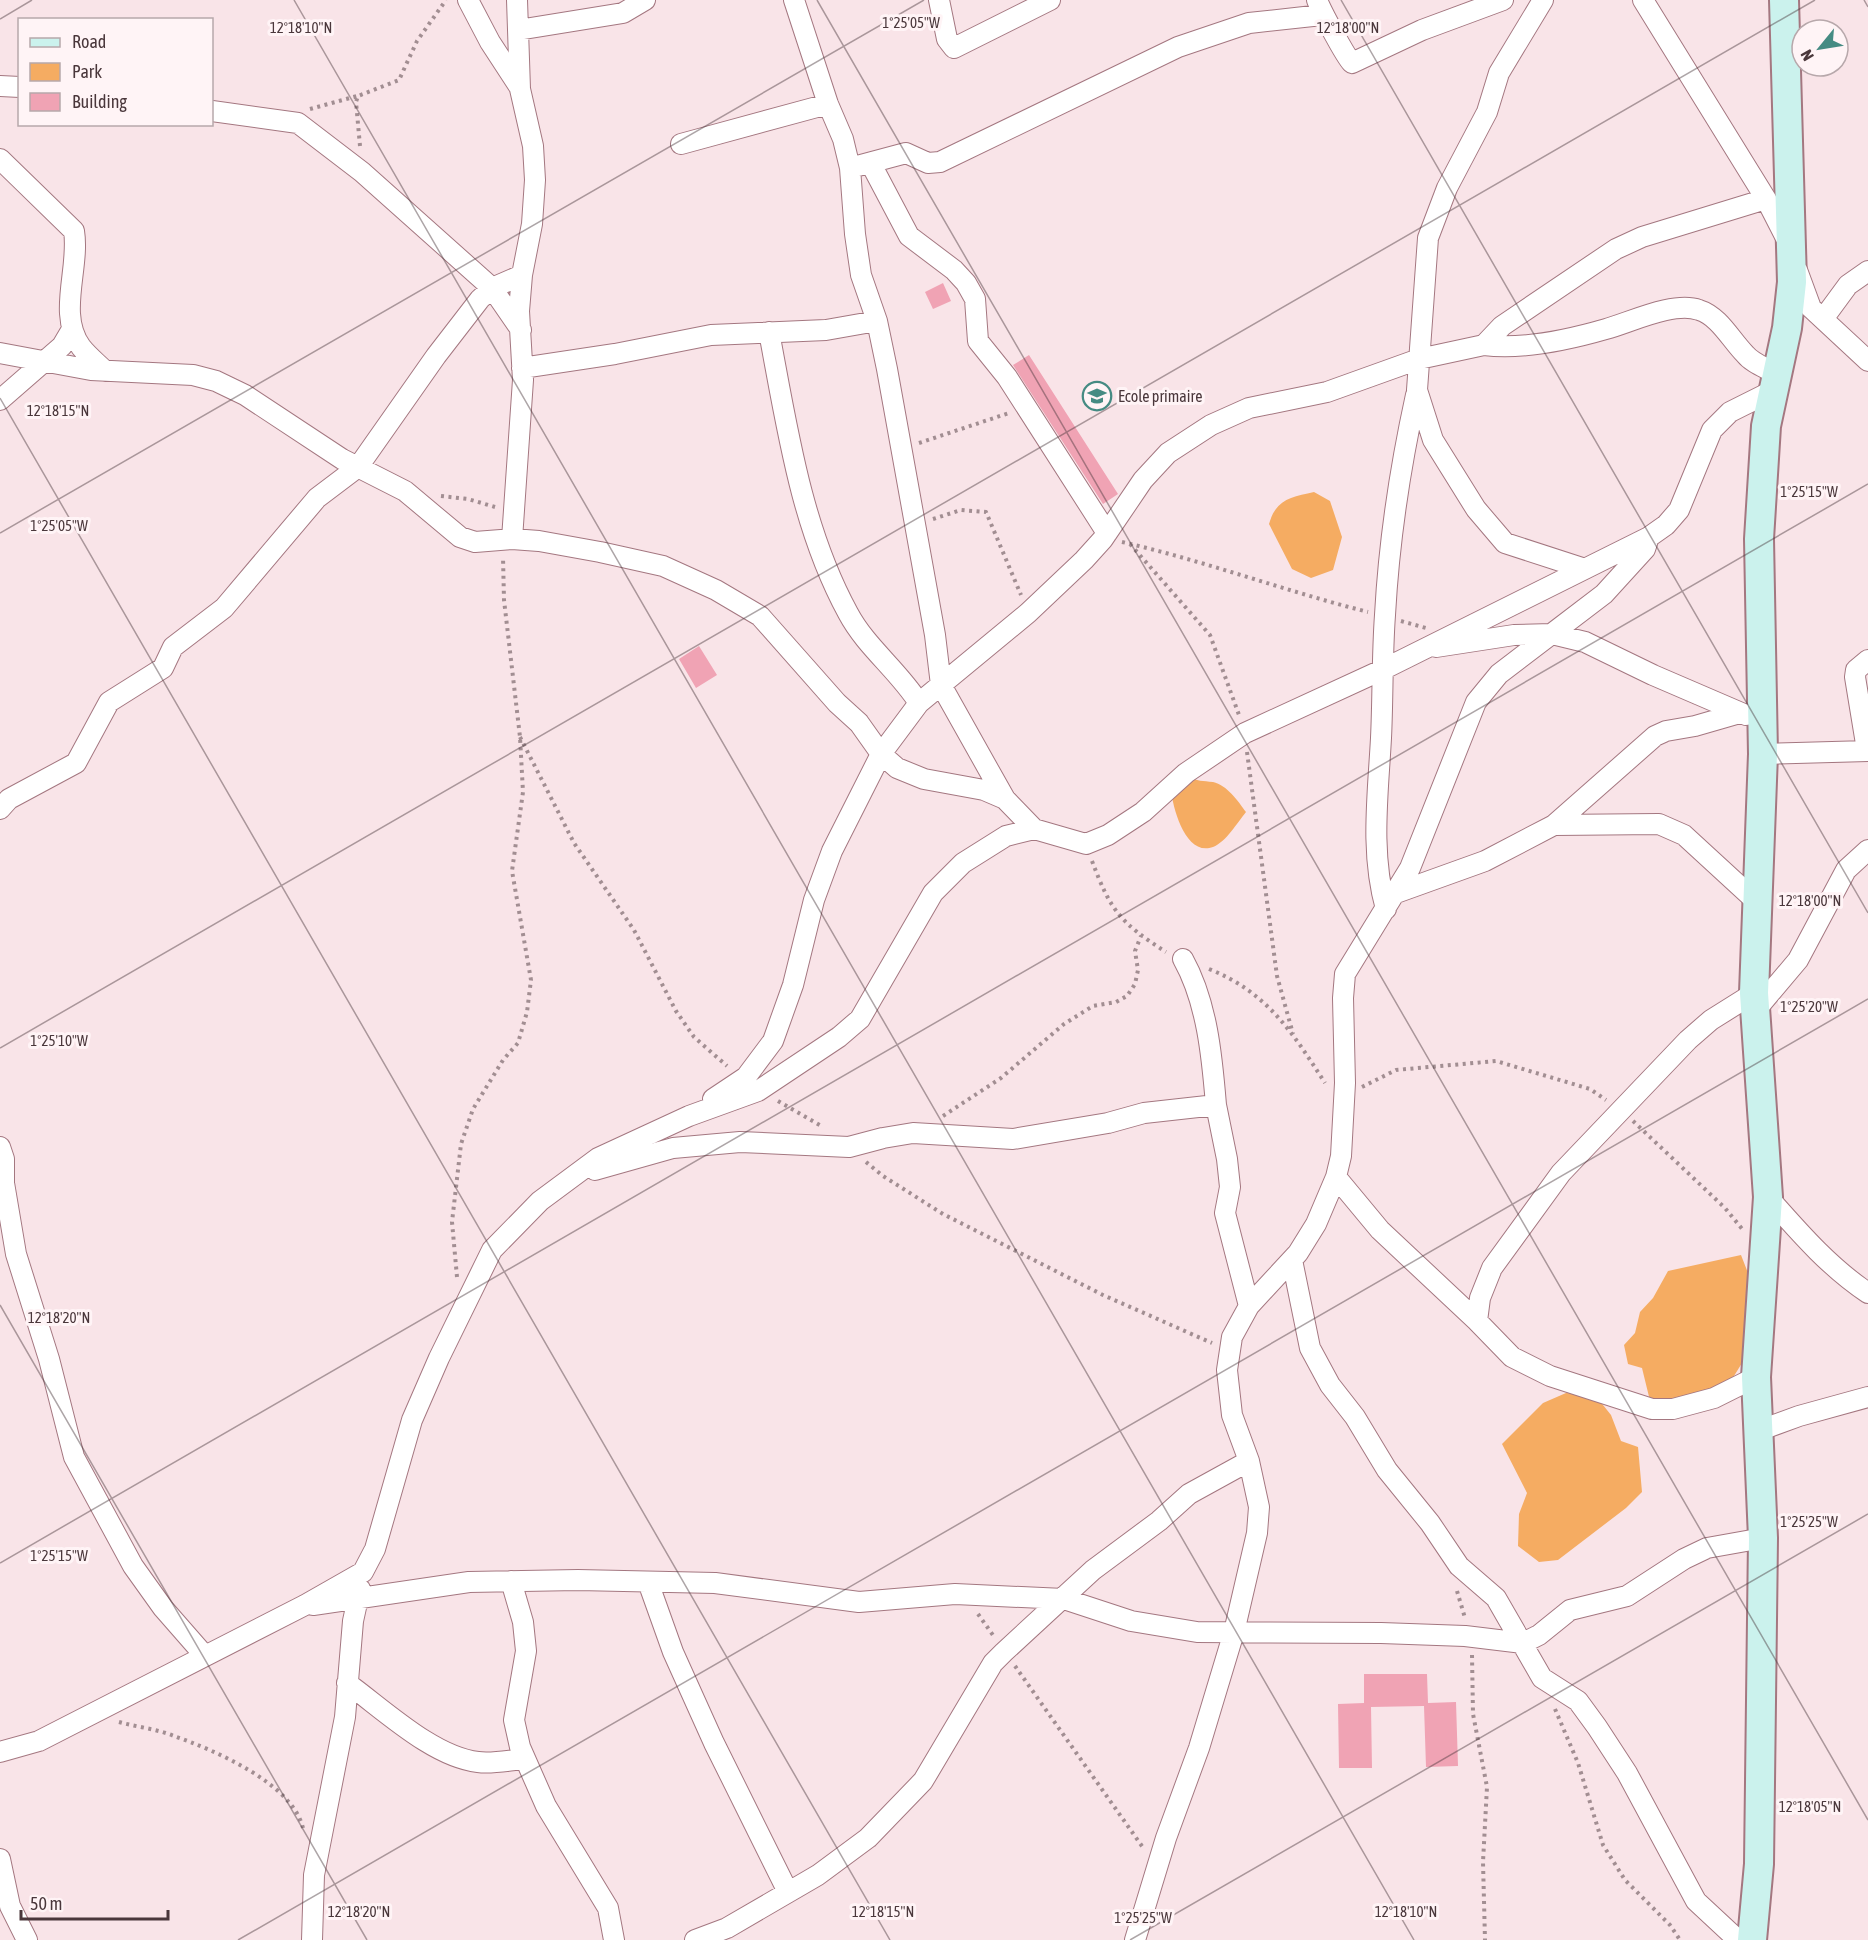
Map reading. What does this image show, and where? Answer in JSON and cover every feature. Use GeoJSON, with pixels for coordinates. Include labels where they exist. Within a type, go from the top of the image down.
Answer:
{"type":"FeatureCollection","features":[{"type":"Feature","properties":{"kind":"street"},"geometry":{"type":"LineString","coordinates":[[468,0],[490,42],[520,89]]}},
{"type":"Feature","properties":{"kind":"street"},"geometry":{"type":"LineString","coordinates":[[508,539],[522,368],[519,311],[522,274],[532,224],[535,180],[532,146],[520,89],[517,0]]}},
{"type":"Feature","properties":{"kind":"street"},"geometry":{"type":"LineString","coordinates":[[519,30],[623,13],[645,0]]}},
{"type":"Feature","properties":{"kind":"street"},"geometry":{"type":"LineString","coordinates":[[794,0],[828,104],[843,139],[850,168],[861,275],[877,321],[902,449],[935,635],[941,685],[1005,799],[1034,829],[1086,844],[1108,835],[1143,812],[1186,773],[1245,733],[1384,669],[1648,537],[1666,525],[1678,510],[1712,430],[1730,412],[1774,382]]}},
{"type":"Feature","properties":{"kind":"street"},"geometry":{"type":"LineString","coordinates":[[939,0],[947,39],[954,48],[1050,0]]}},
{"type":"Feature","properties":{"kind":"street"},"geometry":{"type":"LineString","coordinates":[[850,168],[906,153],[928,163],[940,162],[1178,47],[1248,23],[1320,8],[1350,61],[1354,63],[1422,30],[1503,0]]}},
{"type":"Feature","properties":{"kind":"street"},"geometry":{"type":"LineString","coordinates":[[1391,901],[1381,891],[1375,823],[1384,669],[1384,617],[1403,456],[1418,390],[1428,238],[1447,188],[1487,112],[1499,73],[1543,0]]}},
{"type":"Feature","properties":{"kind":"street"},"geometry":{"type":"LineString","coordinates":[[1643,0],[1766,199],[1793,256],[1807,301],[1868,361]]}},
{"type":"Feature","properties":{"kind":"street"},"geometry":{"type":"LineString","coordinates":[[1752,1940],[1759,1864],[1763,1538],[1756,1377],[1768,1197],[1755,1002],[1763,754],[1751,716],[1766,426],[1790,308],[1793,256],[1786,160],[1788,3]]}},
{"type":"Feature","properties":{"kind":"street"},"geometry":{"type":"LineString","coordinates":[[0,86],[18,87]]}},
{"type":"Feature","properties":{"kind":"street"},"geometry":{"type":"LineString","coordinates":[[681,144],[828,104]]}},
{"type":"Feature","properties":{"kind":"street"},"geometry":{"type":"LineString","coordinates":[[213,111],[298,123],[362,172],[492,288],[521,330]]}},
{"type":"Feature","properties":{"kind":"street"},"geometry":{"type":"LineString","coordinates":[[0,159],[74,231],[76,244],[70,316],[72,329],[81,347],[105,371]]}},
{"type":"Feature","properties":{"kind":"street"},"geometry":{"type":"LineString","coordinates":[[871,164],[909,236],[954,270],[966,283],[975,299],[978,342],[1007,376],[1105,536]]}},
{"type":"Feature","properties":{"kind":"street"},"geometry":{"type":"LineString","coordinates":[[1484,345],[1502,326],[1616,249],[1642,237],[1766,199]]}},
{"type":"Feature","properties":{"kind":"street"},"geometry":{"type":"LineString","coordinates":[[1823,319],[1848,285],[1868,271]]}},
{"type":"Feature","properties":{"kind":"street"},"geometry":{"type":"LineString","coordinates":[[0,808],[9,799],[76,763],[109,702],[163,668],[173,647],[224,608],[317,498],[358,467],[436,356],[492,288],[522,274]]}},
{"type":"Feature","properties":{"kind":"street"},"geometry":{"type":"LineString","coordinates":[[750,1085],[773,1041],[793,985],[814,900],[832,850],[881,754],[919,703],[1066,579],[1105,536],[1143,480],[1168,453],[1211,425],[1249,408],[1327,392],[1419,359],[1484,345],[1520,346],[1607,329],[1658,311],[1697,309],[1707,313],[1746,356],[1774,382]]}},
{"type":"Feature","properties":{"kind":"street"},"geometry":{"type":"LineString","coordinates":[[522,368],[711,335],[826,330],[877,321]]}},
{"type":"Feature","properties":{"kind":"street"},"geometry":{"type":"LineString","coordinates":[[0,400],[46,362],[62,346],[72,329]]}},
{"type":"Feature","properties":{"kind":"street"},"geometry":{"type":"LineString","coordinates":[[769,332],[798,481],[832,579],[859,632],[904,680],[919,703]]}},
{"type":"Feature","properties":{"kind":"street"},"geometry":{"type":"LineString","coordinates":[[0,353],[105,371],[193,375],[216,381],[245,395],[342,459],[405,492],[460,537],[475,542],[508,539],[539,540],[663,566],[745,606],[760,616],[837,703],[859,723],[881,754],[897,768],[924,779],[984,790],[1005,799]]}},
{"type":"Feature","properties":{"kind":"street"},"geometry":{"type":"LineString","coordinates":[[1418,390],[1433,440],[1476,509],[1505,543],[1582,568]]}},
{"type":"Feature","properties":{"kind":"street"},"geometry":{"type":"LineString","coordinates":[[1135,1940],[1157,1868],[1199,1748],[1234,1632],[1257,1533],[1259,1507],[1249,1461],[1232,1415],[1227,1370],[1232,1337],[1249,1306],[1292,1260],[1316,1224],[1336,1177],[1341,1156],[1345,1093],[1343,998],[1345,974],[1410,868],[1476,702],[1499,674],[1604,594],[1645,549],[1648,537]]}},
{"type":"Feature","properties":{"kind":"street"},"geometry":{"type":"LineString","coordinates":[[1416,651],[1514,635],[1552,634],[1585,642],[1751,716]]}},
{"type":"Feature","properties":{"kind":"street"},"geometry":{"type":"LineString","coordinates":[[1763,754],[1867,751],[1855,677],[1856,670],[1868,660]]}},
{"type":"Feature","properties":{"kind":"street"},"geometry":{"type":"LineString","coordinates":[[1391,901],[1485,861],[1554,825],[1655,736],[1666,731],[1751,716]]}},
{"type":"Feature","properties":{"kind":"street"},"geometry":{"type":"LineString","coordinates":[[1554,825],[1659,824],[1672,828],[1684,835],[1758,903]]}},
{"type":"Feature","properties":{"kind":"street"},"geometry":{"type":"LineString","coordinates":[[312,1940],[314,1875],[345,1717],[357,1600],[363,1572],[375,1549],[412,1420],[492,1250],[524,1216],[598,1158],[689,1116],[839,1037],[860,1019],[933,893],[963,863],[1006,836],[1034,829]]}},
{"type":"Feature","properties":{"kind":"street"},"geometry":{"type":"LineString","coordinates":[[1477,1320],[1480,1298],[1492,1268],[1561,1173],[1688,1040],[1711,1020],[1755,1002],[1798,960],[1846,870],[1868,850]]}},
{"type":"Feature","properties":{"kind":"street"},"geometry":{"type":"LineString","coordinates":[[1183,959],[1190,972],[1211,1047],[1216,1105],[1230,1187],[1225,1213],[1249,1306]]}},
{"type":"Feature","properties":{"kind":"street"},"geometry":{"type":"LineString","coordinates":[[571,1178],[673,1148],[740,1142],[849,1147],[913,1133],[1013,1140],[1108,1124],[1144,1113],[1216,1105]]}},
{"type":"Feature","properties":{"kind":"street"},"geometry":{"type":"LineString","coordinates":[[0,1147],[4,1159],[4,1183],[16,1254],[49,1359],[74,1457],[133,1566],[163,1608],[206,1656]]}},
{"type":"Feature","properties":{"kind":"street"},"geometry":{"type":"LineString","coordinates":[[1336,1177],[1380,1230],[1477,1320],[1512,1357],[1550,1376],[1652,1409],[1673,1409],[1714,1398],[1756,1377]]}},
{"type":"Feature","properties":{"kind":"street"},"geometry":{"type":"LineString","coordinates":[[1768,1197],[1816,1250],[1848,1280],[1868,1293]]}},
{"type":"Feature","properties":{"kind":"street"},"geometry":{"type":"LineString","coordinates":[[1292,1260],[1310,1348],[1330,1385],[1355,1417],[1387,1470],[1430,1523],[1459,1566],[1496,1598],[1542,1678],[1578,1701],[1627,1773],[1696,1901],[1738,1940]]}},
{"type":"Feature","properties":{"kind":"street"},"geometry":{"type":"LineString","coordinates":[[1758,1431],[1799,1416],[1868,1397]]}},
{"type":"Feature","properties":{"kind":"street"},"geometry":{"type":"LineString","coordinates":[[695,1940],[727,1928],[818,1875],[868,1838],[923,1781],[993,1664],[1004,1652],[1093,1570],[1159,1521],[1189,1494],[1249,1461]]}},
{"type":"Feature","properties":{"kind":"street"},"geometry":{"type":"LineString","coordinates":[[305,1605],[357,1600],[469,1582],[715,1583],[859,1602],[964,1594],[1064,1599],[1131,1621],[1197,1632],[1381,1633],[1471,1637],[1523,1643],[1539,1635],[1570,1610],[1627,1596],[1684,1559],[1707,1548],[1763,1538]]}},
{"type":"Feature","properties":{"kind":"street"},"geometry":{"type":"LineString","coordinates":[[0,1752],[39,1741],[305,1605],[363,1572]]}},
{"type":"Feature","properties":{"kind":"street"},"geometry":{"type":"LineString","coordinates":[[511,1581],[523,1622],[526,1651],[514,1720],[525,1759],[546,1806],[608,1908],[614,1940]]}},
{"type":"Feature","properties":{"kind":"street"},"geometry":{"type":"LineString","coordinates":[[648,1582],[674,1652],[711,1737],[788,1892]]}},
{"type":"Feature","properties":{"kind":"street"},"geometry":{"type":"LineString","coordinates":[[347,1683],[421,1738],[457,1756],[482,1763],[525,1759]]}},
{"type":"Feature","properties":{"kind":"street"},"geometry":{"type":"LineString","coordinates":[[0,1859],[10,1906],[27,1940]]}},
{"type":"Feature","properties":{"kind":"path"},"geometry":{"type":"LineString","coordinates":[[281,120],[326,103],[358,96],[399,80],[417,40],[446,0]]}},
{"type":"Feature","properties":{"kind":"path"},"geometry":{"type":"LineString","coordinates":[[358,96],[356,102],[362,172]]}},
{"type":"Feature","properties":{"kind":"path"},"geometry":{"type":"LineString","coordinates":[[902,449],[1026,406]]}},
{"type":"Feature","properties":{"kind":"path"},"geometry":{"type":"LineString","coordinates":[[405,492],[492,505],[499,509],[508,539],[504,600],[520,736],[523,792],[512,871],[531,980],[527,1012],[518,1044],[502,1060],[473,1109],[461,1144],[452,1222],[457,1280]]}},
{"type":"Feature","properties":{"kind":"path"},"geometry":{"type":"LineString","coordinates":[[914,524],[961,510],[986,512],[1028,613]]}},
{"type":"Feature","properties":{"kind":"path"},"geometry":{"type":"LineString","coordinates":[[1105,536],[1181,555],[1267,584],[1450,634]]}},
{"type":"Feature","properties":{"kind":"path"},"geometry":{"type":"LineString","coordinates":[[1130,544],[1210,635],[1245,733],[1277,976],[1294,1037]]}},
{"type":"Feature","properties":{"kind":"path"},"geometry":{"type":"LineString","coordinates":[[520,736],[574,843],[634,930],[676,1011],[694,1037],[750,1085],[813,1119],[883,1176],[943,1214],[1103,1295],[1173,1323],[1230,1351]]}},
{"type":"Feature","properties":{"kind":"path"},"geometry":{"type":"LineString","coordinates":[[1086,844],[1106,898],[1118,917],[1141,936],[1183,959],[1229,977],[1250,989],[1276,1014],[1328,1087],[1345,1093],[1374,1083],[1396,1070],[1496,1061],[1590,1089],[1620,1110],[1725,1208],[1764,1255]]}},
{"type":"Feature","properties":{"kind":"path"},"geometry":{"type":"LineString","coordinates":[[913,1133],[1001,1078],[1064,1024],[1093,1006],[1116,1002],[1127,996],[1137,977],[1135,951],[1141,936]]}},
{"type":"Feature","properties":{"kind":"path"},"geometry":{"type":"LineString","coordinates":[[1459,1566],[1456,1588],[1471,1637],[1473,1714],[1487,1786],[1483,1862],[1485,1940]]}},
{"type":"Feature","properties":{"kind":"path"},"geometry":{"type":"LineString","coordinates":[[964,1594],[1157,1868]]}},
{"type":"Feature","properties":{"kind":"path"},"geometry":{"type":"LineString","coordinates":[[1542,1678],[1578,1763],[1603,1845],[1625,1880],[1670,1924],[1680,1940]]}},
{"type":"Feature","properties":{"kind":"path"},"geometry":{"type":"LineString","coordinates":[[92,1714],[173,1735],[236,1764],[267,1782],[291,1801],[304,1834]]}},
{"type":"Feature","properties":{"kind":"green space"},"geometry":{"type":"Polygon","coordinates":[[[1314,492],[1330,501],[1342,537],[1333,570],[1311,578],[1292,569],[1269,524],[1280,504],[1314,492]]]}},
{"type":"Feature","properties":{"kind":"green space"},"geometry":{"type":"Polygon","coordinates":[[[1188,777],[1223,786],[1246,812],[1227,837],[1213,847],[1204,848],[1195,845],[1188,838],[1178,819],[1171,790],[1188,777]]]}},
{"type":"Feature","properties":{"kind":"green space"},"geometry":{"type":"Polygon","coordinates":[[[1741,1255],[1748,1273],[1742,1363],[1734,1376],[1705,1396],[1652,1409],[1642,1368],[1628,1364],[1624,1345],[1635,1333],[1640,1312],[1653,1298],[1668,1271],[1741,1255]]]}},
{"type":"Feature","properties":{"kind":"green space"},"geometry":{"type":"Polygon","coordinates":[[[1566,1393],[1595,1395],[1611,1415],[1621,1441],[1638,1447],[1642,1492],[1626,1508],[1558,1560],[1539,1562],[1518,1546],[1519,1514],[1527,1493],[1502,1444],[1543,1403],[1566,1393]]]}},
{"type":"Feature","properties":{"kind":"building"},"geometry":{"type":"Polygon","coordinates":[[[943,283],[951,301],[933,309],[925,292],[943,283]]]}},
{"type":"Feature","properties":{"kind":"building"},"geometry":{"type":"Polygon","coordinates":[[[1029,355],[1118,494],[1103,504],[1013,365],[1029,355]]]}},
{"type":"Feature","properties":{"kind":"building"},"geometry":{"type":"Polygon","coordinates":[[[699,646],[717,675],[696,688],[679,659],[699,646]]]}},
{"type":"Feature","properties":{"kind":"building"},"geometry":{"type":"Polygon","coordinates":[[[1364,1674],[1427,1674],[1428,1703],[1456,1702],[1458,1766],[1426,1767],[1424,1706],[1371,1707],[1372,1768],[1339,1768],[1338,1704],[1364,1703],[1364,1674]]]}},
{"type":"Feature","properties":{"kind":"place","name":"Ecole primaire"},"geometry":{"type":"Point","coordinates":[1097,396]}}]}
